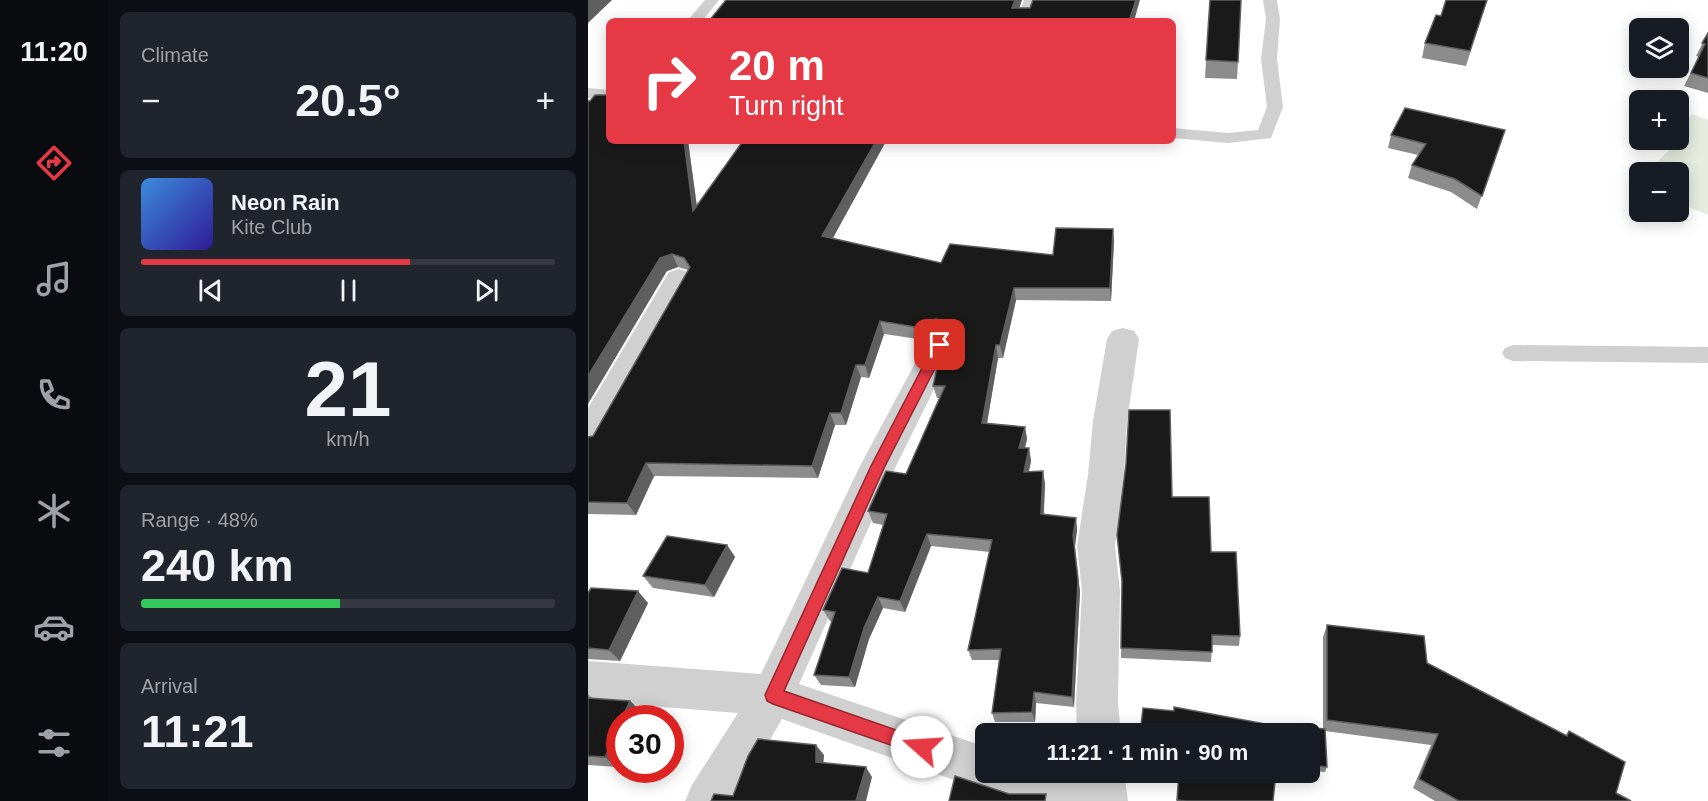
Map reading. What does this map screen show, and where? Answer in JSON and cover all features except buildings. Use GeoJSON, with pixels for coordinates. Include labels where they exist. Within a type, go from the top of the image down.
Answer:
{"type":"FeatureCollection","features":[{"type":"Feature","properties":{"kind":"street"},"geometry":{"type":"LineString","coordinates":[[588,438],[679,279]]}},
{"type":"Feature","properties":{"kind":"street"},"geometry":{"type":"LineString","coordinates":[[1098,723],[1101,591],[1096,546],[1106,475],[1110,422],[1123,339]]}},
{"type":"Feature","properties":{"kind":"street"},"geometry":{"type":"LineString","coordinates":[[708,801],[773,695],[878,466],[940,345]]}},
{"type":"Feature","properties":{"kind":"street"},"geometry":{"type":"LineString","coordinates":[[588,681],[773,695],[975,765]]}},
{"type":"Feature","properties":{"kind":"street"},"geometry":{"type":"LineString","coordinates":[[1025,783],[1076,801]]}},
{"type":"Feature","properties":{"kind":"street"},"geometry":{"type":"LineString","coordinates":[[1103,783],[1105,801]]}},
{"type":"Feature","properties":{"kind":"lane"},"geometry":{"type":"LineString","coordinates":[[697,18],[712,0]]}},
{"type":"Feature","properties":{"kind":"lane"},"geometry":{"type":"LineString","coordinates":[[1024,18],[1031,0]]}},
{"type":"Feature","properties":{"kind":"lane"},"geometry":{"type":"LineString","coordinates":[[1176,133],[1228,138],[1265,134],[1275,107],[1269,59],[1273,19],[1270,0]]}},
{"type":"Feature","properties":{"kind":"lane"},"geometry":{"type":"LineString","coordinates":[[1513,353],[1708,355]]}},
{"type":"Feature","properties":{"kind":"shaded area"},"geometry":{"type":"Polygon","coordinates":[[[1692,114],[1708,120],[1708,215],[1689,207],[1689,162],[1658,162],[1669,150],[1689,150],[1689,117],[1692,114]]]}},
{"type":"Feature","properties":{"kind":"route"},"geometry":{"type":"LineString","coordinates":[[922,747],[773,695],[878,466],[940,345]]}}]}
